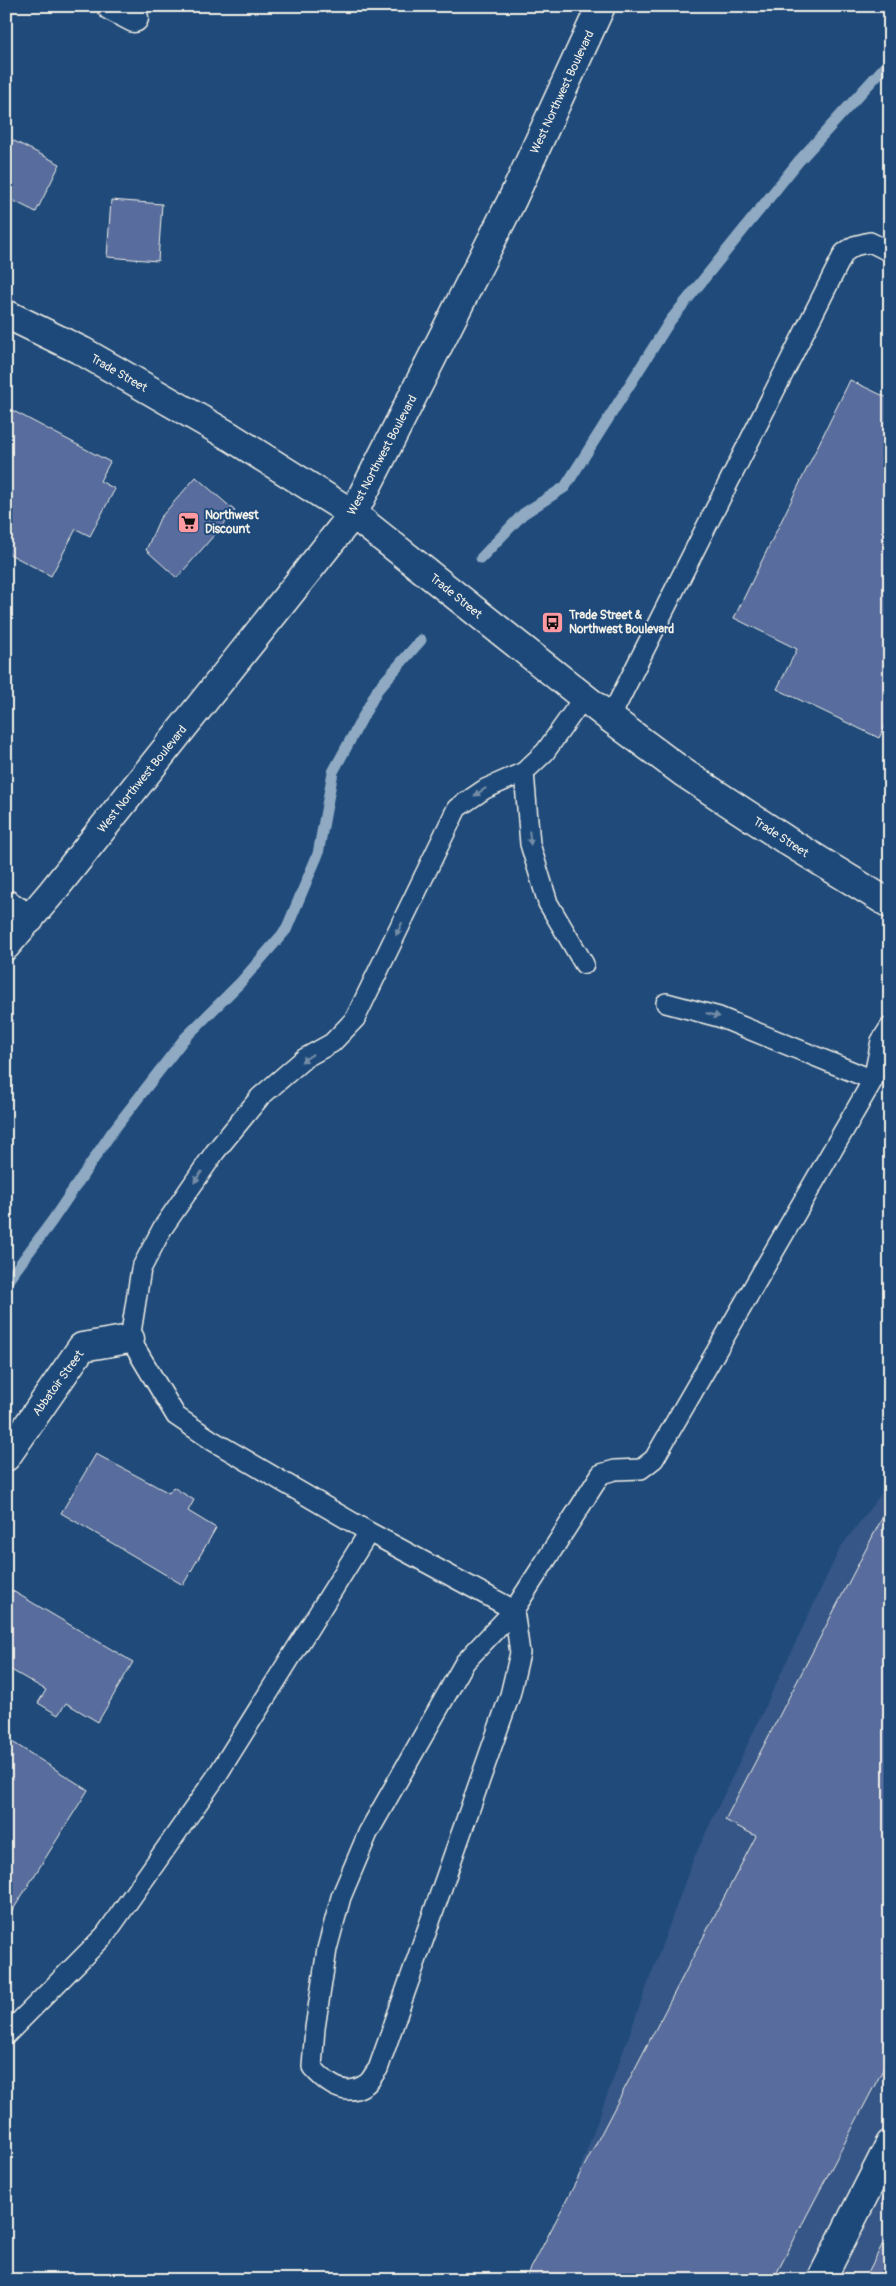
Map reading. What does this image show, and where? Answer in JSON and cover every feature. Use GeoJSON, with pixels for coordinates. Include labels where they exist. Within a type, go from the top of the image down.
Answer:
{"type":"FeatureCollection","features":[{"type":"Feature","properties":{"kind":"street","name":"West Northwest Boulevard"},"geometry":{"type":"LineString","coordinates":[[6,946],[30,919],[353,514],[512,200],[601,6]]}},
{"type":"Feature","properties":{"kind":"street","name":"Trade Street"},"geometry":{"type":"LineString","coordinates":[[6,314],[90,356],[231,437],[353,514],[610,718],[708,789],[789,842],[890,904]]}},
{"type":"Feature","properties":{"kind":"street"},"geometry":{"type":"LineString","coordinates":[[6,904],[30,919]]}},
{"type":"Feature","properties":{"kind":"street","name":"Abbatoir Street"},"geometry":{"type":"LineString","coordinates":[[6,1457],[82,1347],[130,1339]]}},
{"type":"Feature","properties":{"kind":"street"},"geometry":{"type":"LineString","coordinates":[[820,2280],[890,2144]]}},
{"type":"Feature","properties":{"kind":"lane"},"geometry":{"type":"LineString","coordinates":[[610,718],[844,253],[854,246],[870,242],[890,252]]}},
{"type":"Feature","properties":{"kind":"lane"},"geometry":{"type":"LineString","coordinates":[[514,1610],[369,1532],[214,1441],[176,1416],[130,1339],[141,1269],[162,1229],[210,1160],[260,1098],[305,1058],[332,1043],[355,1019],[457,808],[485,789],[524,772],[545,752],[584,697]]}},
{"type":"Feature","properties":{"kind":"lane"},"geometry":{"type":"LineString","coordinates":[[524,772],[530,844],[548,904],[584,964]]}},
{"type":"Feature","properties":{"kind":"lane"},"geometry":{"type":"LineString","coordinates":[[666,1003],[719,1016],[873,1080]]}},
{"type":"Feature","properties":{"kind":"lane"},"geometry":{"type":"LineString","coordinates":[[514,1610],[520,1653],[510,1695],[378,2068],[367,2084],[352,2091],[339,2088],[323,2080],[312,2067],[315,2028],[327,1949],[341,1897],[368,1832],[465,1662],[514,1610],[601,1474],[615,1470],[642,1469],[654,1459],[873,1080],[882,1041],[890,1027]]}},
{"type":"Feature","properties":{"kind":"lane"},"geometry":{"type":"LineString","coordinates":[[6,2035],[105,1935],[216,1777],[369,1532]]}},
{"type":"Feature","properties":{"kind":"shaded area"},"geometry":{"type":"Polygon","coordinates":[[[890,1482],[890,2280],[569,2280],[570,2196],[693,1860],[840,1548],[890,1482]]]}},
{"type":"Feature","properties":{"kind":"building"},"geometry":{"type":"Polygon","coordinates":[[[6,137],[60,164],[36,212],[6,197],[6,137]]]}},
{"type":"Feature","properties":{"kind":"building"},"geometry":{"type":"Polygon","coordinates":[[[111,200],[162,204],[158,261],[107,257],[111,200]]]}},
{"type":"Feature","properties":{"kind":"building"},"geometry":{"type":"Polygon","coordinates":[[[850,380],[890,399],[890,717],[879,738],[777,689],[797,649],[734,618],[850,380]]]}},
{"type":"Feature","properties":{"kind":"building"},"geometry":{"type":"Polygon","coordinates":[[[6,407],[110,462],[100,481],[115,489],[90,536],[76,529],[51,576],[6,552],[6,407]]]}},
{"type":"Feature","properties":{"kind":"building"},"geometry":{"type":"Polygon","coordinates":[[[196,477],[235,511],[177,578],[146,550],[160,518],[196,477]]]}},
{"type":"Feature","properties":{"kind":"building"},"geometry":{"type":"Polygon","coordinates":[[[96,1454],[169,1493],[173,1487],[194,1500],[188,1511],[216,1528],[183,1585],[61,1513],[96,1454]]]}},
{"type":"Feature","properties":{"kind":"building"},"geometry":{"type":"Polygon","coordinates":[[[890,1503],[890,2056],[773,2280],[534,2280],[527,2276],[756,1836],[725,1820],[890,1503]]]}},
{"type":"Feature","properties":{"kind":"building"},"geometry":{"type":"Polygon","coordinates":[[[11,1590],[133,1662],[98,1722],[66,1703],[58,1715],[38,1703],[46,1690],[6,1667],[6,1598],[11,1590]]]}},
{"type":"Feature","properties":{"kind":"building"},"geometry":{"type":"Polygon","coordinates":[[[6,1738],[88,1790],[6,1921],[6,1738]]]}},
{"type":"Feature","properties":{"kind":"building"},"geometry":{"type":"Polygon","coordinates":[[[890,2186],[890,2207],[882,2202],[890,2186]]]}},
{"type":"Feature","properties":{"kind":"building"},"geometry":{"type":"Polygon","coordinates":[[[890,2230],[890,2280],[864,2280],[890,2230]]]}},
{"type":"Feature","properties":{"kind":"waterway"},"geometry":{"type":"LineString","coordinates":[[481,558],[523,514],[565,487],[670,321],[798,162],[890,61]]}},
{"type":"Feature","properties":{"kind":"waterway"},"geometry":{"type":"LineString","coordinates":[[6,1283],[52,1221],[112,1132],[184,1039],[240,983],[286,930],[318,854],[333,772],[378,689],[421,640]]}},
{"type":"Feature","properties":{"kind":"place","name":"Northwest Discount"},"geometry":{"type":"Point","coordinates":[189,522]}},
{"type":"Feature","properties":{"kind":"place","name":"Trade Street & Northwest Boulevard"},"geometry":{"type":"Point","coordinates":[553,622]}}]}
